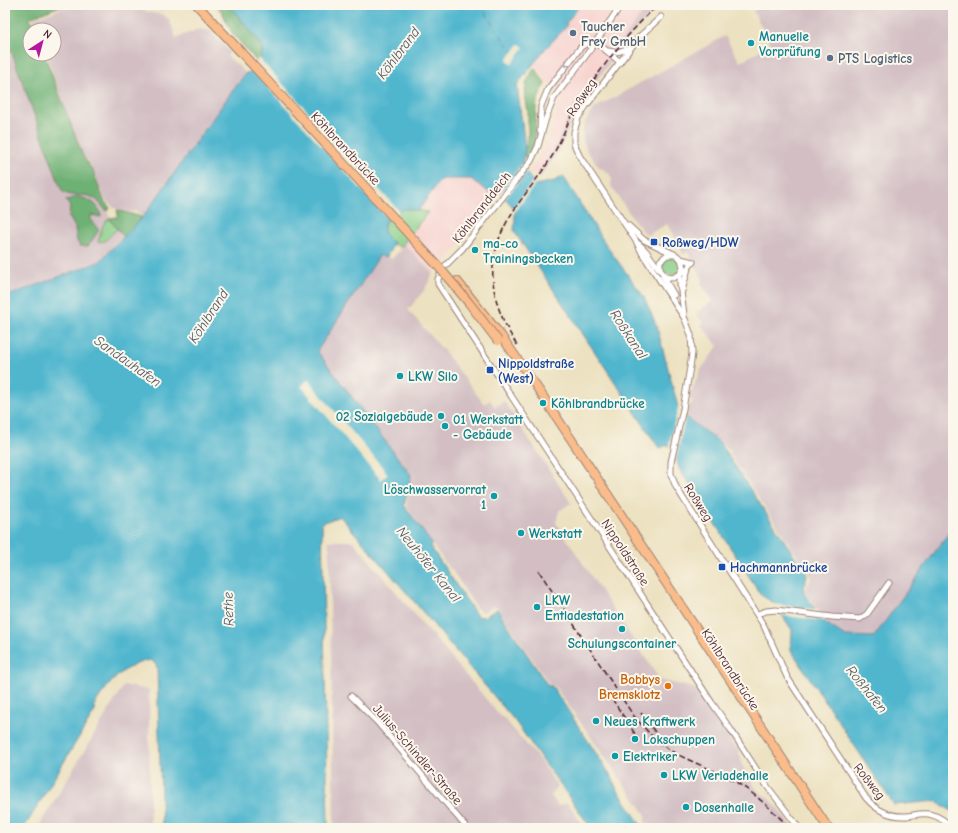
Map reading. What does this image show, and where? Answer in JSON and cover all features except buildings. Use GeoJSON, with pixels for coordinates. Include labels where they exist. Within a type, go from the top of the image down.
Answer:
{"type":"FeatureCollection","features":[{"type":"Feature","properties":{"kind":"main road","name":"Köhlbrandbrücke"},"geometry":{"type":"LineString","coordinates":[[197,5],[410,235],[484,322],[530,385],[821,828]]}},
{"type":"Feature","properties":{"kind":"main road","name":"Köhlbrandbrücke"},"geometry":{"type":"LineString","coordinates":[[204,5],[442,263],[502,337],[541,393],[828,828]]}},
{"type":"Feature","properties":{"kind":"street","name":"Köhlbranddeich"},"geometry":{"type":"LineString","coordinates":[[438,284],[438,279],[442,269],[462,249],[533,157],[540,140],[547,113],[554,98],[596,42],[621,5]]}},
{"type":"Feature","properties":{"kind":"street","name":"Roßweg"},"geometry":{"type":"LineString","coordinates":[[661,16],[632,46],[581,113],[575,125],[574,138],[576,150],[582,160],[685,318]]}},
{"type":"Feature","properties":{"kind":"street","name":"Köhlbranddeich"},"geometry":{"type":"LineString","coordinates":[[540,140],[541,106],[548,89],[581,47],[589,42],[596,42]]}},
{"type":"Feature","properties":{"kind":"street"},"geometry":{"type":"LineString","coordinates":[[596,42],[620,62]]}},
{"type":"Feature","properties":{"kind":"street"},"geometry":{"type":"LineString","coordinates":[[607,50],[614,52],[632,46]]}},
{"type":"Feature","properties":{"kind":"street","name":"Roßweg"},"geometry":{"type":"LineString","coordinates":[[619,215],[644,240],[676,255],[681,259],[693,262],[688,268],[681,294]]}},
{"type":"Feature","properties":{"kind":"street","name":"Roßweg"},"geometry":{"type":"LineString","coordinates":[[636,241],[646,251],[661,273],[674,295],[678,308]]}},
{"type":"Feature","properties":{"kind":"street"},"geometry":{"type":"LineString","coordinates":[[676,255],[668,255],[662,258],[659,266],[661,273],[670,278],[676,277],[688,268]]}},
{"type":"Feature","properties":{"kind":"street","name":"Roßweg"},"geometry":{"type":"LineString","coordinates":[[681,259],[683,266],[681,273],[681,294],[685,318],[690,335],[692,353],[683,409],[670,467],[676,488],[757,614],[767,632],[787,677],[869,802],[878,809],[894,815],[908,816],[923,814],[936,816],[952,828]]}},
{"type":"Feature","properties":{"kind":"street","name":"Nippoldstraße"},"geometry":{"type":"LineString","coordinates":[[438,284],[767,786],[799,828]]}},
{"type":"Feature","properties":{"kind":"street"},"geometry":{"type":"LineString","coordinates":[[757,614],[776,610],[855,620],[864,617],[889,583]]}},
{"type":"Feature","properties":{"kind":"street","name":"Julius-Schindler-Straße"},"geometry":{"type":"LineString","coordinates":[[351,696],[377,722],[467,828]]}},
{"type":"Feature","properties":{"kind":"shaded area"},"geometry":{"type":"Polygon","coordinates":[[[66,5],[127,5],[152,13],[162,14],[169,19],[176,38],[199,29],[210,31],[230,52],[227,56],[246,73],[143,217],[136,211],[129,212],[116,209],[105,200],[90,163],[82,154],[49,62],[62,62],[62,22],[34,22],[33,19],[53,12],[66,5]]]}},
{"type":"Feature","properties":{"kind":"shaded area"},"geometry":{"type":"Polygon","coordinates":[[[580,5],[649,5],[583,91],[571,112],[560,138],[537,175],[529,173],[544,148],[553,126],[558,100],[563,94],[545,81],[539,70],[533,65],[545,49],[567,26],[566,23],[580,5]]]}},
{"type":"Feature","properties":{"kind":"shaded area"},"geometry":{"type":"Polygon","coordinates":[[[649,5],[661,5],[635,30],[586,94],[575,113],[558,152],[540,177],[537,175],[556,146],[571,112],[583,91],[649,5]]]}},
{"type":"Feature","properties":{"kind":"shaded area"},"geometry":{"type":"Polygon","coordinates":[[[764,5],[953,5],[953,527],[874,637],[845,636],[824,622],[825,621],[804,591],[812,578],[729,453],[731,451],[687,418],[687,409],[693,401],[689,398],[700,371],[718,346],[701,325],[703,323],[696,313],[713,301],[701,284],[703,279],[688,252],[683,254],[667,224],[647,235],[634,220],[611,186],[612,179],[609,173],[598,166],[587,151],[583,140],[583,128],[588,117],[595,108],[725,36],[740,62],[771,43],[753,11],[764,5]]]}},
{"type":"Feature","properties":{"kind":"shaded area"},"geometry":{"type":"Polygon","coordinates":[[[5,35],[60,185],[98,199],[124,237],[99,262],[5,297],[5,35]]]}},
{"type":"Feature","properties":{"kind":"shaded area"},"geometry":{"type":"Polygon","coordinates":[[[441,179],[471,179],[490,193],[490,205],[455,250],[433,273],[403,243],[428,212],[418,211],[441,179]]]}},
{"type":"Feature","properties":{"kind":"shaded area"},"geometry":{"type":"Polygon","coordinates":[[[403,243],[433,273],[425,289],[408,310],[444,351],[484,404],[490,400],[495,407],[504,401],[571,503],[559,511],[556,523],[660,680],[694,688],[738,750],[742,765],[757,790],[772,801],[793,828],[653,828],[650,824],[647,824],[644,820],[646,815],[554,685],[550,685],[497,607],[495,606],[482,612],[476,608],[451,568],[450,569],[436,550],[406,505],[411,474],[317,351],[380,255],[384,257],[387,256],[392,259],[400,250],[403,243]]]}},
{"type":"Feature","properties":{"kind":"shaded area"},"geometry":{"type":"Polygon","coordinates":[[[329,541],[353,541],[501,717],[503,717],[539,759],[558,787],[551,795],[558,806],[568,803],[584,828],[334,828],[329,541]]]}},
{"type":"Feature","properties":{"kind":"shaded area"},"geometry":{"type":"Polygon","coordinates":[[[124,685],[149,690],[150,828],[38,828],[124,685]]]}},
{"type":"Feature","properties":{"kind":"green space"},"geometry":{"type":"Polygon","coordinates":[[[5,5],[63,5],[30,18],[31,22],[22,22],[22,62],[47,62],[83,156],[93,171],[104,201],[110,208],[108,211],[104,209],[96,199],[90,196],[69,195],[62,191],[5,34],[5,5]]]}},
{"type":"Feature","properties":{"kind":"green space"},"geometry":{"type":"Polygon","coordinates":[[[216,5],[229,5],[261,44],[262,54],[258,63],[232,33],[222,12],[216,5]]]}},
{"type":"Feature","properties":{"kind":"green space"},"geometry":{"type":"Polygon","coordinates":[[[534,68],[545,84],[537,102],[536,127],[533,146],[527,158],[523,155],[528,140],[528,112],[525,95],[526,83],[534,68]]]}},
{"type":"Feature","properties":{"kind":"green space"},"geometry":{"type":"Polygon","coordinates":[[[77,197],[93,202],[100,212],[101,217],[91,215],[91,221],[99,230],[88,246],[80,246],[77,241],[75,227],[69,217],[70,207],[66,200],[77,197]]]}},
{"type":"Feature","properties":{"kind":"green space"},"geometry":{"type":"Polygon","coordinates":[[[405,208],[428,212],[400,248],[390,241],[385,235],[384,225],[390,216],[405,208]]]}},
{"type":"Feature","properties":{"kind":"green space"},"geometry":{"type":"Polygon","coordinates":[[[117,210],[142,217],[124,237],[109,218],[117,217],[117,210]]]}},
{"type":"Feature","properties":{"kind":"green space"},"geometry":{"type":"Polygon","coordinates":[[[109,218],[117,229],[105,241],[98,242],[103,225],[109,218]]]}},
{"type":"Feature","properties":{"kind":"green space"},"geometry":{"type":"Polygon","coordinates":[[[671,257],[677,260],[680,266],[677,272],[671,275],[665,272],[662,266],[665,260],[671,257]]]}},
{"type":"Feature","properties":{"kind":"water"},"geometry":{"type":"Polygon","coordinates":[[[229,5],[580,5],[566,23],[567,26],[545,49],[517,85],[525,147],[522,166],[535,185],[555,181],[563,176],[608,248],[644,297],[657,327],[678,407],[688,419],[719,442],[807,575],[803,592],[824,622],[845,636],[874,637],[953,527],[953,812],[936,801],[894,805],[791,650],[792,630],[774,603],[761,595],[679,468],[676,456],[668,445],[659,448],[514,231],[515,214],[512,206],[499,193],[490,193],[471,179],[441,179],[418,211],[409,209],[400,210],[387,218],[384,224],[384,230],[387,237],[394,243],[387,256],[384,257],[380,255],[317,351],[411,475],[404,505],[432,544],[430,546],[477,616],[484,617],[497,609],[548,686],[552,686],[643,828],[591,828],[515,721],[340,516],[322,523],[328,828],[162,828],[157,668],[155,663],[150,660],[131,666],[116,677],[93,707],[96,709],[24,828],[5,828],[5,297],[99,262],[143,217],[231,93],[246,73],[251,72],[261,56],[261,44],[229,5]]]}},
{"type":"Feature","properties":{"kind":"pier"},"geometry":{"type":"Polygon","coordinates":[[[519,44],[524,47],[512,64],[507,60],[519,44]]]}},
{"type":"Feature","properties":{"kind":"pier"},"geometry":{"type":"Polygon","coordinates":[[[259,58],[399,211],[389,220],[251,69],[259,58]]]}},
{"type":"Feature","properties":{"kind":"pier"},"geometry":{"type":"Polygon","coordinates":[[[523,163],[528,170],[505,199],[499,194],[523,163]]]}},
{"type":"Feature","properties":{"kind":"pier"},"geometry":{"type":"Polygon","coordinates":[[[534,179],[536,183],[514,213],[512,210],[534,179]]]}},
{"type":"Feature","properties":{"kind":"pier"},"geometry":{"type":"Polygon","coordinates":[[[308,380],[388,474],[381,480],[301,386],[308,380]]]}},
{"type":"Feature","properties":{"kind":"pier"},"geometry":{"type":"Polygon","coordinates":[[[679,404],[686,415],[676,459],[668,449],[679,404]]]}},
{"type":"Feature","properties":{"kind":"pier","name":"Hachmannbrücke"},"geometry":{"type":"Polygon","coordinates":[[[772,604],[818,610],[826,621],[780,615],[772,604]]]}},
{"type":"Feature","properties":{"kind":"ferry route"},"geometry":{"type":"LineString","coordinates":[[481,5],[494,27],[513,52]]}},
{"type":"Feature","properties":{"kind":"railway"},"geometry":{"type":"LineString","coordinates":[[517,345],[502,318],[494,288],[493,267],[500,236],[514,210],[553,154],[577,104],[619,47],[641,21],[658,5]]}},
{"type":"Feature","properties":{"kind":"railway"},"geometry":{"type":"LineString","coordinates":[[539,571],[633,715],[656,740],[673,752],[727,777],[742,786],[764,803],[790,828]]}},
{"type":"Feature","properties":{"kind":"railway"},"geometry":{"type":"LineString","coordinates":[[607,691],[637,737]]}},
{"type":"Feature","properties":{"kind":"railway"},"geometry":{"type":"LineString","coordinates":[[641,713],[655,732]]}},
{"type":"Feature","properties":{"kind":"place","name":"Taucher Frey GmbH"},"geometry":{"type":"Point","coordinates":[573,33]}},
{"type":"Feature","properties":{"kind":"place","name":"Manuelle Vorprüfung"},"geometry":{"type":"Point","coordinates":[751,43]}},
{"type":"Feature","properties":{"kind":"place","name":"PTS Logistics"},"geometry":{"type":"Point","coordinates":[830,58]}},
{"type":"Feature","properties":{"kind":"place","name":"Roßweg/HDW"},"geometry":{"type":"Point","coordinates":[654,242]}},
{"type":"Feature","properties":{"kind":"place","name":"ma-co Trainingsbecken"},"geometry":{"type":"Point","coordinates":[475,250]}},
{"type":"Feature","properties":{"kind":"place","name":"Nippoldstraße (West)"},"geometry":{"type":"Point","coordinates":[490,370]}},
{"type":"Feature","properties":{"kind":"place","name":"LKW Silo"},"geometry":{"type":"Point","coordinates":[400,376]}},
{"type":"Feature","properties":{"kind":"place","name":"Köhlbrandbrücke"},"geometry":{"type":"Point","coordinates":[543,403]}},
{"type":"Feature","properties":{"kind":"place","name":"02 Sozialgebäude"},"geometry":{"type":"Point","coordinates":[441,416]}},
{"type":"Feature","properties":{"kind":"place","name":"01 Werkstatt - Gebäude"},"geometry":{"type":"Point","coordinates":[445,426]}},
{"type":"Feature","properties":{"kind":"place","name":"Löschwasservorrat 1"},"geometry":{"type":"Point","coordinates":[494,496]}},
{"type":"Feature","properties":{"kind":"place","name":"Werkstatt"},"geometry":{"type":"Point","coordinates":[521,533]}},
{"type":"Feature","properties":{"kind":"place","name":"Hachmannbrücke"},"geometry":{"type":"Point","coordinates":[722,567]}},
{"type":"Feature","properties":{"kind":"place","name":"LKW Entladestation"},"geometry":{"type":"Point","coordinates":[537,607]}},
{"type":"Feature","properties":{"kind":"place","name":"Schulungscontainer"},"geometry":{"type":"Point","coordinates":[622,629]}},
{"type":"Feature","properties":{"kind":"place","name":"Bobbys Bremsklotz"},"geometry":{"type":"Point","coordinates":[668,686]}},
{"type":"Feature","properties":{"kind":"place","name":"Neues Kraftwerk"},"geometry":{"type":"Point","coordinates":[596,721]}},
{"type":"Feature","properties":{"kind":"place","name":"Lokschuppen"},"geometry":{"type":"Point","coordinates":[635,739]}},
{"type":"Feature","properties":{"kind":"place","name":"Elektriker"},"geometry":{"type":"Point","coordinates":[615,756]}},
{"type":"Feature","properties":{"kind":"place","name":"LKW Verladehalle"},"geometry":{"type":"Point","coordinates":[664,775]}},
{"type":"Feature","properties":{"kind":"place","name":"Dosenhalle"},"geometry":{"type":"Point","coordinates":[686,807]}},
{"type":"Feature","properties":{"kind":"water label","name":"Köhlbrand"},"geometry":{"type":"Point","coordinates":[398,53]}},
{"type":"Feature","properties":{"kind":"water label","name":"Köhlbrand"},"geometry":{"type":"Point","coordinates":[208,316]}},
{"type":"Feature","properties":{"kind":"water label","name":"Roßkanal"},"geometry":{"type":"Point","coordinates":[629,334]}},
{"type":"Feature","properties":{"kind":"water label","name":"Sandauhafen"},"geometry":{"type":"Point","coordinates":[128,361]}},
{"type":"Feature","properties":{"kind":"water label","name":"Neuhöfer Kanal"},"geometry":{"type":"Point","coordinates":[429,564]}},
{"type":"Feature","properties":{"kind":"water label","name":"Rethe"},"geometry":{"type":"Point","coordinates":[228,609]}},
{"type":"Feature","properties":{"kind":"water label","name":"Roßhafen"},"geometry":{"type":"Point","coordinates":[867,689]}}]}
